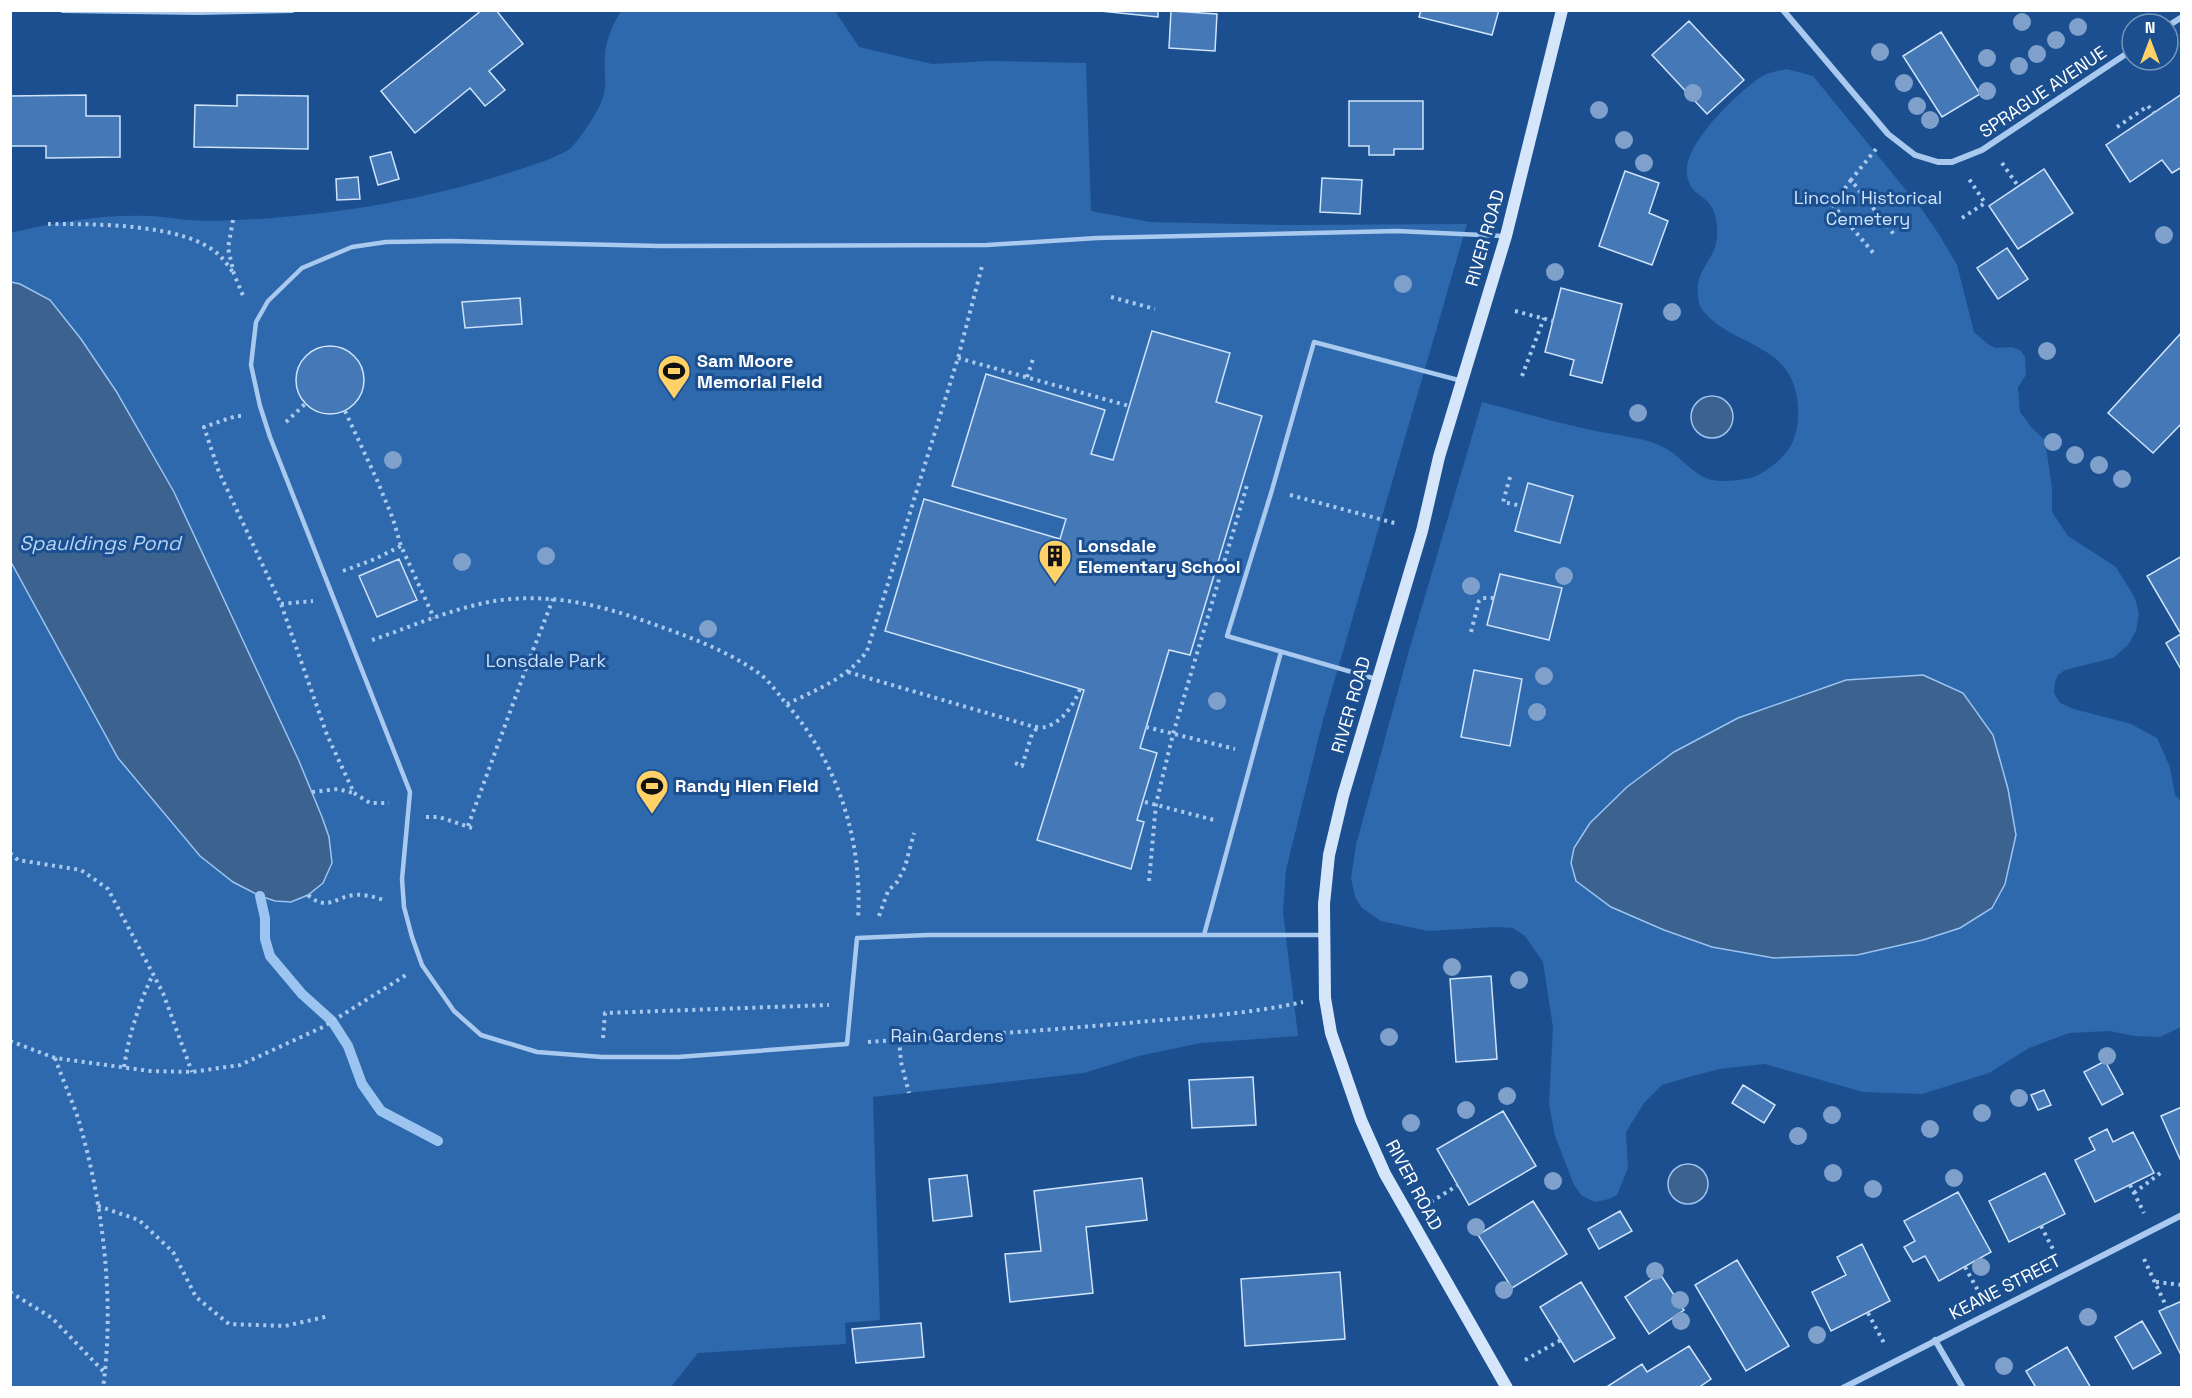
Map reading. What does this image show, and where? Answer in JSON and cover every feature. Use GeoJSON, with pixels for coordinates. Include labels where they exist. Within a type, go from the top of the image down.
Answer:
{"type":"FeatureCollection","features":[{"type":"Feature","properties":{"kind":"main road","name":"RIVER ROAD"},"geometry":{"type":"LineString","coordinates":[[1505,1387],[1385,1174],[1361,1120],[1331,1033],[1325,998],[1323,935],[1329,855],[1343,796],[1422,531],[1439,458],[1506,236],[1562,10]]}},
{"type":"Feature","properties":{"kind":"street"},"geometry":{"type":"LineString","coordinates":[[63,10],[199,12],[292,10]]}},
{"type":"Feature","properties":{"kind":"street","name":"SPRAGUE AVENUE"},"geometry":{"type":"LineString","coordinates":[[1783,10],[1888,135],[1915,154],[1938,162],[1952,162],[1982,150],[2120,58]]}},
{"type":"Feature","properties":{"kind":"street","name":"KEANE STREET"},"geometry":{"type":"LineString","coordinates":[[1843,1388],[2181,1215]]}},
{"type":"Feature","properties":{"kind":"street"},"geometry":{"type":"LineString","coordinates":[[1935,1340],[1963,1388]]}},
{"type":"Feature","properties":{"kind":"lane"},"geometry":{"type":"LineString","coordinates":[[1323,935],[928,935],[857,938],[847,1044],[678,1057],[602,1057],[537,1052],[481,1035],[454,1011],[436,987],[422,965],[412,937],[404,907],[402,879],[407,818],[411,803],[410,792],[263,416],[251,365],[256,322],[268,301],[302,268],[352,247],[386,242],[450,241],[660,246],[987,245],[1097,238],[1397,231],[1506,236]]}},
{"type":"Feature","properties":{"kind":"lane"},"geometry":{"type":"LineString","coordinates":[[1377,680],[1227,636],[1314,342],[1462,381]]}},
{"type":"Feature","properties":{"kind":"lane"},"geometry":{"type":"LineString","coordinates":[[1204,935],[1281,652]]}},
{"type":"Feature","properties":{"kind":"path"},"geometry":{"type":"LineString","coordinates":[[2117,127],[2148,106],[2154,113]]}},
{"type":"Feature","properties":{"kind":"path"},"geometry":{"type":"LineString","coordinates":[[1875,255],[1833,205],[1888,135]]}},
{"type":"Feature","properties":{"kind":"path"},"geometry":{"type":"LineString","coordinates":[[1989,145],[2018,186]]}},
{"type":"Feature","properties":{"kind":"path"},"geometry":{"type":"LineString","coordinates":[[1957,159],[1985,203],[1962,218]]}},
{"type":"Feature","properties":{"kind":"path"},"geometry":{"type":"LineString","coordinates":[[1851,180],[1896,237]]}},
{"type":"Feature","properties":{"kind":"path"},"geometry":{"type":"LineString","coordinates":[[232,220],[228,248],[234,274],[244,298]]}},
{"type":"Feature","properties":{"kind":"path"},"geometry":{"type":"LineString","coordinates":[[48,224],[114,226],[184,235],[219,254],[234,274]]}},
{"type":"Feature","properties":{"kind":"path"},"geometry":{"type":"LineString","coordinates":[[787,704],[818,690],[858,665],[871,642],[958,358],[987,245]]}},
{"type":"Feature","properties":{"kind":"path"},"geometry":{"type":"LineString","coordinates":[[1111,297],[1155,309]]}},
{"type":"Feature","properties":{"kind":"path"},"geometry":{"type":"LineString","coordinates":[[1515,311],[1553,321]]}},
{"type":"Feature","properties":{"kind":"path"},"geometry":{"type":"LineString","coordinates":[[1522,375],[1544,318]]}},
{"type":"Feature","properties":{"kind":"path"},"geometry":{"type":"LineString","coordinates":[[1027,377],[1034,356]]}},
{"type":"Feature","properties":{"kind":"path"},"geometry":{"type":"LineString","coordinates":[[958,358],[1129,406]]}},
{"type":"Feature","properties":{"kind":"path"},"geometry":{"type":"LineString","coordinates":[[345,411],[393,519],[401,546],[434,618]]}},
{"type":"Feature","properties":{"kind":"path"},"geometry":{"type":"LineString","coordinates":[[263,416],[236,416],[204,427],[219,472],[280,604],[327,735],[354,793]]}},
{"type":"Feature","properties":{"kind":"path"},"geometry":{"type":"LineString","coordinates":[[1510,477],[1503,502],[1521,506]]}},
{"type":"Feature","properties":{"kind":"path"},"geometry":{"type":"LineString","coordinates":[[1149,880],[1156,804],[1173,734],[1248,482]]}},
{"type":"Feature","properties":{"kind":"path"},"geometry":{"type":"LineString","coordinates":[[1272,490],[1422,531]]}},
{"type":"Feature","properties":{"kind":"path"},"geometry":{"type":"LineString","coordinates":[[325,577],[375,559],[401,546]]}},
{"type":"Feature","properties":{"kind":"path"},"geometry":{"type":"LineString","coordinates":[[280,604],[308,602],[332,595]]}},
{"type":"Feature","properties":{"kind":"path"},"geometry":{"type":"LineString","coordinates":[[1471,632],[1479,601],[1482,598],[1494,598]]}},
{"type":"Feature","properties":{"kind":"path"},"geometry":{"type":"LineString","coordinates":[[352,646],[467,607],[510,599],[554,599],[582,602],[623,613],[693,638],[730,655],[762,675],[787,704],[802,722],[834,778],[847,814],[858,862],[857,938]]}},
{"type":"Feature","properties":{"kind":"path"},"geometry":{"type":"LineString","coordinates":[[407,818],[439,817],[470,827],[528,663],[554,599]]}},
{"type":"Feature","properties":{"kind":"path"},"geometry":{"type":"LineString","coordinates":[[848,672],[1038,727],[1045,727],[1060,719],[1075,703],[1080,689]]}},
{"type":"Feature","properties":{"kind":"path"},"geometry":{"type":"LineString","coordinates":[[1015,763],[1022,766],[1032,734],[1038,727]]}},
{"type":"Feature","properties":{"kind":"path"},"geometry":{"type":"LineString","coordinates":[[1146,727],[1254,754]]}},
{"type":"Feature","properties":{"kind":"path"},"geometry":{"type":"LineString","coordinates":[[312,792],[338,789],[354,793],[370,803],[411,803]]}},
{"type":"Feature","properties":{"kind":"path"},"geometry":{"type":"LineString","coordinates":[[1145,802],[1234,825]]}},
{"type":"Feature","properties":{"kind":"path"},"geometry":{"type":"LineString","coordinates":[[874,937],[883,902],[905,867],[914,833]]}},
{"type":"Feature","properties":{"kind":"path"},"geometry":{"type":"LineString","coordinates":[[10,854],[18,860],[81,870],[108,889],[163,993],[192,1071]]}},
{"type":"Feature","properties":{"kind":"path"},"geometry":{"type":"LineString","coordinates":[[308,895],[314,901],[331,904],[353,895],[367,895],[404,907]]}},
{"type":"Feature","properties":{"kind":"path"},"geometry":{"type":"LineString","coordinates":[[10,1041],[55,1058],[150,1071],[192,1071],[240,1065],[323,1027],[422,965]]}},
{"type":"Feature","properties":{"kind":"path"},"geometry":{"type":"LineString","coordinates":[[124,1067],[131,1030],[153,974]]}},
{"type":"Feature","properties":{"kind":"path"},"geometry":{"type":"LineString","coordinates":[[847,1044],[1206,1016],[1273,1008],[1325,998]]}},
{"type":"Feature","properties":{"kind":"path"},"geometry":{"type":"LineString","coordinates":[[602,1057],[604,1013],[851,1004]]}},
{"type":"Feature","properties":{"kind":"path"},"geometry":{"type":"LineString","coordinates":[[900,1040],[901,1062],[909,1093]]}},
{"type":"Feature","properties":{"kind":"path"},"geometry":{"type":"LineString","coordinates":[[55,1058],[78,1119],[98,1206],[108,1284],[108,1353],[103,1388]]}},
{"type":"Feature","properties":{"kind":"path"},"geometry":{"type":"LineString","coordinates":[[2134,1194],[2163,1170]]}},
{"type":"Feature","properties":{"kind":"path"},"geometry":{"type":"LineString","coordinates":[[1431,1202],[1458,1185]]}},
{"type":"Feature","properties":{"kind":"path"},"geometry":{"type":"LineString","coordinates":[[2130,1185],[2153,1229]]}},
{"type":"Feature","properties":{"kind":"path"},"geometry":{"type":"LineString","coordinates":[[98,1206],[139,1220],[173,1252],[196,1297],[229,1324],[285,1326],[328,1316]]}},
{"type":"Feature","properties":{"kind":"path"},"geometry":{"type":"LineString","coordinates":[[2041,1226],[2066,1274]]}},
{"type":"Feature","properties":{"kind":"path"},"geometry":{"type":"LineString","coordinates":[[2135,1239],[2167,1308]]}},
{"type":"Feature","properties":{"kind":"path"},"geometry":{"type":"LineString","coordinates":[[1965,1267],[1989,1312]]}},
{"type":"Feature","properties":{"kind":"path"},"geometry":{"type":"LineString","coordinates":[[2155,1282],[2181,1285]]}},
{"type":"Feature","properties":{"kind":"path"},"geometry":{"type":"LineString","coordinates":[[10,1292],[52,1318],[105,1373]]}},
{"type":"Feature","properties":{"kind":"path"},"geometry":{"type":"LineString","coordinates":[[1868,1312],[1893,1361]]}},
{"type":"Feature","properties":{"kind":"path"},"geometry":{"type":"LineString","coordinates":[[1525,1360],[1561,1340]]}},
{"type":"Feature","properties":{"kind":"green space","name":"Lonsdale Park"},"geometry":{"type":"Polygon","coordinates":[[[622,10],[835,11],[859,47],[932,64],[989,61],[1086,63],[1091,211],[1150,222],[1285,225],[1467,224],[1323,720],[1286,870],[1283,912],[1298,1036],[1201,1043],[1139,1056],[1084,1073],[873,1097],[880,1320],[845,1323],[846,1344],[698,1353],[671,1387],[11,1387],[10,233],[62,222],[115,216],[150,216],[209,221],[246,220],[359,208],[469,185],[540,162],[572,147],[597,111],[604,95],[607,44],[622,10]]]}},
{"type":"Feature","properties":{"kind":"green space","name":"Lincoln Historical Cemetery"},"geometry":{"type":"Polygon","coordinates":[[[1787,69],[1813,76],[1923,211],[1957,265],[1974,332],[1989,345],[1996,348],[2011,347],[2020,350],[2025,357],[2026,375],[2018,387],[2020,412],[2045,440],[2052,488],[2052,512],[2068,536],[2116,567],[2135,598],[2139,614],[2136,631],[2128,645],[2113,658],[2065,670],[2058,675],[2054,693],[2060,703],[2131,724],[2157,738],[2170,767],[2175,795],[2182,802],[2181,1027],[2160,1037],[2134,1036],[2110,1031],[2069,1033],[2029,1048],[1989,1073],[1922,1094],[1863,1092],[1765,1064],[1719,1069],[1662,1085],[1644,1103],[1626,1132],[1628,1168],[1617,1195],[1595,1202],[1582,1196],[1574,1185],[1555,1136],[1549,1104],[1553,1027],[1543,962],[1525,936],[1513,928],[1428,931],[1381,921],[1362,908],[1355,897],[1351,878],[1356,845],[1408,654],[1482,402],[1659,445],[1673,453],[1697,473],[1712,480],[1743,479],[1756,476],[1775,464],[1790,447],[1798,422],[1798,405],[1792,380],[1784,367],[1762,349],[1723,328],[1701,308],[1698,298],[1699,279],[1716,245],[1717,223],[1711,206],[1692,188],[1687,175],[1693,149],[1726,107],[1761,77],[1787,69]],[[1846,680],[1738,718],[1674,752],[1611,907],[1664,930],[1712,947],[1857,955],[1923,940],[1960,928],[1992,908],[2016,835],[2008,789],[1993,735],[1846,680]]]}},
{"type":"Feature","properties":{"kind":"water","name":"Spauldings Pond"},"geometry":{"type":"Polygon","coordinates":[[[11,282],[20,284],[50,300],[81,339],[116,391],[174,492],[299,761],[329,837],[332,863],[323,883],[308,895],[291,902],[275,901],[260,896],[233,882],[200,856],[118,758],[11,562],[11,282]]]}},
{"type":"Feature","properties":{"kind":"water"},"geometry":{"type":"Polygon","coordinates":[[[1712,396],[1727,402],[1733,417],[1727,432],[1712,438],[1697,432],[1691,417],[1697,402],[1712,396]]]}},
{"type":"Feature","properties":{"kind":"water"},"geometry":{"type":"Polygon","coordinates":[[[1923,675],[1963,693],[1993,735],[2008,789],[2016,835],[2005,884],[1992,908],[1960,928],[1923,940],[1857,955],[1774,958],[1712,947],[1664,930],[1611,907],[1576,881],[1571,863],[1574,848],[1590,823],[1627,787],[1674,752],[1738,718],[1846,680],[1923,675]]]}},
{"type":"Feature","properties":{"kind":"water"},"geometry":{"type":"Polygon","coordinates":[[[1688,1164],[1696,1165],[1702,1170],[1707,1176],[1707,1192],[1702,1198],[1696,1203],[1688,1204],[1680,1203],[1674,1198],[1669,1192],[1668,1184],[1669,1176],[1674,1170],[1680,1165],[1688,1164]]]}},
{"type":"Feature","properties":{"kind":"building"},"geometry":{"type":"Polygon","coordinates":[[[482,10],[496,10],[523,44],[489,71],[505,90],[485,106],[470,88],[415,133],[381,91],[482,10]]]}},
{"type":"Feature","properties":{"kind":"building"},"geometry":{"type":"Polygon","coordinates":[[[1090,10],[1158,10],[1158,17],[1090,10]]]}},
{"type":"Feature","properties":{"kind":"building"},"geometry":{"type":"Polygon","coordinates":[[[1421,10],[1499,10],[1492,35],[1419,17],[1421,10]]]}},
{"type":"Feature","properties":{"kind":"building"},"geometry":{"type":"Polygon","coordinates":[[[1171,11],[1217,14],[1215,51],[1169,48],[1171,11]]]}},
{"type":"Feature","properties":{"kind":"building"},"geometry":{"type":"Polygon","coordinates":[[[1689,21],[1744,80],[1707,114],[1652,55],[1689,21]]]}},
{"type":"Feature","properties":{"kind":"building"},"geometry":{"type":"Polygon","coordinates":[[[1941,32],[1980,94],[1942,117],[1903,56],[1941,32]]]}},
{"type":"Feature","properties":{"kind":"building"},"geometry":{"type":"Polygon","coordinates":[[[2182,94],[2182,167],[2172,173],[2162,160],[2130,182],[2106,145],[2182,94]]]}},
{"type":"Feature","properties":{"kind":"building"},"geometry":{"type":"Polygon","coordinates":[[[86,95],[86,116],[120,116],[120,157],[46,158],[46,146],[10,146],[10,96],[86,95]]]}},
{"type":"Feature","properties":{"kind":"building"},"geometry":{"type":"Polygon","coordinates":[[[237,95],[308,96],[308,149],[194,147],[195,105],[237,106],[237,95]]]}},
{"type":"Feature","properties":{"kind":"building"},"geometry":{"type":"Polygon","coordinates":[[[1349,101],[1423,101],[1423,149],[1394,149],[1394,155],[1369,155],[1369,146],[1349,146],[1349,101]]]}},
{"type":"Feature","properties":{"kind":"building"},"geometry":{"type":"Polygon","coordinates":[[[391,152],[399,179],[378,185],[370,157],[391,152]]]}},
{"type":"Feature","properties":{"kind":"building"},"geometry":{"type":"Polygon","coordinates":[[[2044,169],[2073,213],[2018,249],[1989,206],[2044,169]]]}},
{"type":"Feature","properties":{"kind":"building"},"geometry":{"type":"Polygon","coordinates":[[[1625,171],[1659,183],[1649,213],[1668,221],[1652,265],[1599,246],[1625,171]]]}},
{"type":"Feature","properties":{"kind":"building"},"geometry":{"type":"Polygon","coordinates":[[[358,177],[360,199],[337,200],[336,179],[358,177]]]}},
{"type":"Feature","properties":{"kind":"building"},"geometry":{"type":"Polygon","coordinates":[[[1322,178],[1362,180],[1360,214],[1320,212],[1322,178]]]}},
{"type":"Feature","properties":{"kind":"building"},"geometry":{"type":"Polygon","coordinates":[[[2007,248],[2028,279],[1998,299],[1977,268],[2007,248]]]}},
{"type":"Feature","properties":{"kind":"building"},"geometry":{"type":"Polygon","coordinates":[[[1561,288],[1622,304],[1602,383],[1570,375],[1574,360],[1545,352],[1561,288]]]}},
{"type":"Feature","properties":{"kind":"building"},"geometry":{"type":"Polygon","coordinates":[[[520,298],[522,324],[465,328],[462,302],[520,298]]]}},
{"type":"Feature","properties":{"kind":"building","name":"Lonsdale Elementary School"},"geometry":{"type":"Polygon","coordinates":[[[1152,331],[1230,353],[1216,402],[1262,416],[1190,655],[1169,650],[1140,748],[1157,753],[1137,820],[1144,822],[1131,869],[1037,840],[1084,690],[885,631],[924,499],[1060,539],[1066,519],[952,486],[986,374],[1105,410],[1091,454],[1113,460],[1152,331]]]}},
{"type":"Feature","properties":{"kind":"building"},"geometry":{"type":"Polygon","coordinates":[[[2182,332],[2182,423],[2153,453],[2108,413],[2182,332]]]}},
{"type":"Feature","properties":{"kind":"building"},"geometry":{"type":"Polygon","coordinates":[[[337,346],[349,352],[358,361],[364,373],[362,393],[354,404],[337,414],[323,414],[306,404],[298,393],[296,373],[306,356],[317,348],[337,346]]]}},
{"type":"Feature","properties":{"kind":"building"},"geometry":{"type":"Polygon","coordinates":[[[1528,483],[1573,496],[1560,543],[1515,531],[1528,483]]]}},
{"type":"Feature","properties":{"kind":"building"},"geometry":{"type":"Polygon","coordinates":[[[2182,556],[2182,671],[2166,643],[2181,634],[2147,576],[2182,556]]]}},
{"type":"Feature","properties":{"kind":"building"},"geometry":{"type":"Polygon","coordinates":[[[399,559],[417,600],[377,617],[359,576],[399,559]]]}},
{"type":"Feature","properties":{"kind":"building"},"geometry":{"type":"Polygon","coordinates":[[[1500,574],[1562,588],[1549,640],[1487,625],[1500,574]]]}},
{"type":"Feature","properties":{"kind":"building"},"geometry":{"type":"Polygon","coordinates":[[[1474,670],[1522,679],[1510,746],[1461,737],[1474,670]]]}},
{"type":"Feature","properties":{"kind":"building"},"geometry":{"type":"Polygon","coordinates":[[[1491,976],[1497,1059],[1456,1062],[1450,979],[1491,976]]]}},
{"type":"Feature","properties":{"kind":"building"},"geometry":{"type":"Polygon","coordinates":[[[2105,1061],[2123,1094],[2102,1105],[2084,1072],[2105,1061]]]}},
{"type":"Feature","properties":{"kind":"building"},"geometry":{"type":"Polygon","coordinates":[[[1253,1077],[1256,1125],[1192,1128],[1189,1080],[1253,1077]]]}},
{"type":"Feature","properties":{"kind":"building"},"geometry":{"type":"Polygon","coordinates":[[[1743,1085],[1775,1105],[1764,1123],[1732,1103],[1743,1085]]]}},
{"type":"Feature","properties":{"kind":"building"},"geometry":{"type":"Polygon","coordinates":[[[2044,1090],[2051,1105],[2038,1110],[2031,1095],[2044,1090]]]}},
{"type":"Feature","properties":{"kind":"building"},"geometry":{"type":"Polygon","coordinates":[[[2182,1107],[2182,1158],[2180,1159],[2161,1116],[2182,1107]]]}},
{"type":"Feature","properties":{"kind":"building"},"geometry":{"type":"Polygon","coordinates":[[[1503,1111],[1536,1166],[1469,1205],[1437,1149],[1503,1111]]]}},
{"type":"Feature","properties":{"kind":"building"},"geometry":{"type":"Polygon","coordinates":[[[2107,1129],[2113,1142],[2133,1132],[2154,1173],[2095,1202],[2075,1160],[2095,1150],[2089,1138],[2107,1129]]]}},
{"type":"Feature","properties":{"kind":"building"},"geometry":{"type":"Polygon","coordinates":[[[2045,1173],[2065,1214],[2009,1242],[1989,1201],[2045,1173]]]}},
{"type":"Feature","properties":{"kind":"building"},"geometry":{"type":"Polygon","coordinates":[[[967,1175],[972,1216],[933,1221],[929,1179],[967,1175]]]}},
{"type":"Feature","properties":{"kind":"building"},"geometry":{"type":"Polygon","coordinates":[[[1142,1178],[1147,1220],[1086,1227],[1093,1293],[1010,1302],[1005,1254],[1041,1251],[1034,1191],[1142,1178]]]}},
{"type":"Feature","properties":{"kind":"building"},"geometry":{"type":"Polygon","coordinates":[[[1958,1192],[1991,1252],[1939,1281],[1925,1256],[1913,1262],[1904,1247],[1915,1241],[1904,1221],[1958,1192]]]}},
{"type":"Feature","properties":{"kind":"building"},"geometry":{"type":"Polygon","coordinates":[[[1533,1201],[1567,1254],[1512,1288],[1478,1235],[1533,1201]]]}},
{"type":"Feature","properties":{"kind":"building"},"geometry":{"type":"Polygon","coordinates":[[[1620,1211],[1632,1231],[1599,1249],[1588,1229],[1620,1211]]]}},
{"type":"Feature","properties":{"kind":"building"},"geometry":{"type":"Polygon","coordinates":[[[1862,1244],[1890,1301],[1831,1331],[1812,1292],[1846,1275],[1837,1257],[1862,1244]]]}},
{"type":"Feature","properties":{"kind":"building"},"geometry":{"type":"Polygon","coordinates":[[[1737,1260],[1789,1346],[1746,1371],[1695,1285],[1737,1260]]]}},
{"type":"Feature","properties":{"kind":"building"},"geometry":{"type":"Polygon","coordinates":[[[1340,1272],[1345,1339],[1245,1346],[1241,1279],[1340,1272]]]}},
{"type":"Feature","properties":{"kind":"building"},"geometry":{"type":"Polygon","coordinates":[[[1660,1274],[1684,1310],[1649,1334],[1625,1297],[1660,1274]]]}},
{"type":"Feature","properties":{"kind":"building"},"geometry":{"type":"Polygon","coordinates":[[[1581,1282],[1615,1338],[1574,1362],[1540,1307],[1581,1282]]]}},
{"type":"Feature","properties":{"kind":"building"},"geometry":{"type":"Polygon","coordinates":[[[2182,1301],[2182,1357],[2159,1311],[2182,1301]]]}},
{"type":"Feature","properties":{"kind":"building"},"geometry":{"type":"Polygon","coordinates":[[[2142,1321],[2161,1353],[2133,1369],[2115,1337],[2142,1321]]]}},
{"type":"Feature","properties":{"kind":"building"},"geometry":{"type":"Polygon","coordinates":[[[921,1323],[924,1357],[856,1363],[852,1329],[921,1323]]]}},
{"type":"Feature","properties":{"kind":"building"},"geometry":{"type":"Polygon","coordinates":[[[1689,1346],[1711,1379],[1698,1388],[1605,1388],[1642,1364],[1647,1372],[1689,1346]]]}},
{"type":"Feature","properties":{"kind":"building"},"geometry":{"type":"Polygon","coordinates":[[[2067,1347],[2091,1388],[2033,1388],[2035,1386],[2026,1371],[2067,1347]]]}},
{"type":"Feature","properties":{"kind":"waterway"},"geometry":{"type":"LineString","coordinates":[[260,896],[265,918],[265,939],[270,956],[302,994],[332,1021],[348,1046],[362,1084],[381,1111],[438,1141]]}},
{"type":"Feature","properties":{"kind":"place","name":"Sam Moore Memorial Field"},"geometry":{"type":"Point","coordinates":[674,400]}},
{"type":"Feature","properties":{"kind":"place","name":"Lonsdale Elementary School"},"geometry":{"type":"Point","coordinates":[1055,585]}},
{"type":"Feature","properties":{"kind":"place","name":"Randy Hien Field"},"geometry":{"type":"Point","coordinates":[652,815]}},
{"type":"Feature","properties":{"kind":"park label","name":"Rain Gardens"},"geometry":{"type":"Point","coordinates":[947,1036]}}]}
